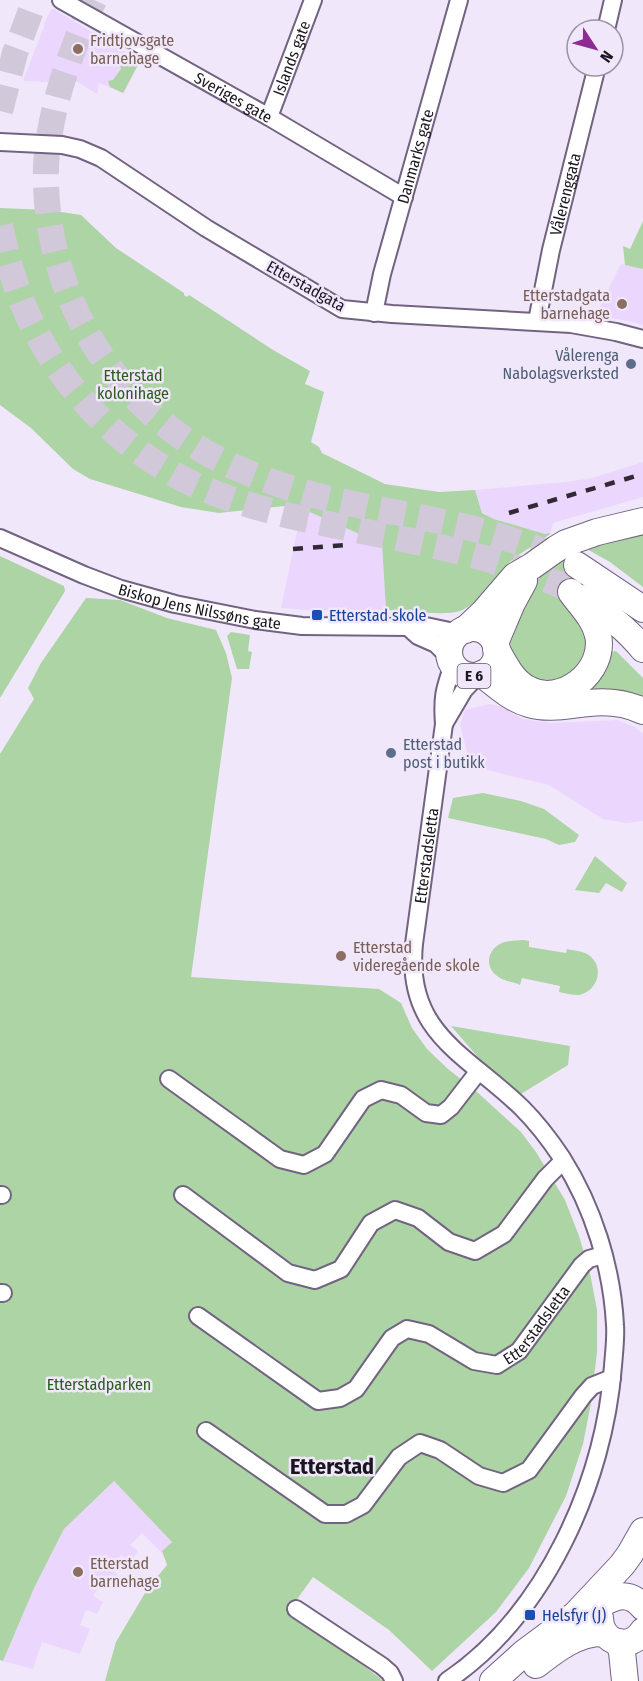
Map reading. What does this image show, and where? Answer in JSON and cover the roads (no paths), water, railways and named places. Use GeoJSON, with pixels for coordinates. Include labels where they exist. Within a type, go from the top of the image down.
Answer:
{"type":"FeatureCollection","features":[{"type":"Feature","properties":{"kind":"highway","name":"E 6"},"geometry":{"type":"LineString","coordinates":[[532,566],[512,603],[496,646],[494,663],[489,670],[480,675],[465,675],[458,671],[451,662],[451,644],[484,612],[515,576],[566,543],[597,532],[642,522]]}},
{"type":"Feature","properties":{"kind":"highway"},"geometry":{"type":"LineString","coordinates":[[577,565],[643,609]]}},
{"type":"Feature","properties":{"kind":"highway"},"geometry":{"type":"LineString","coordinates":[[496,646],[517,681],[530,690],[547,693],[559,692],[581,681],[589,673],[596,660],[598,638],[592,619],[567,590],[603,611],[643,649]]}},
{"type":"Feature","properties":{"kind":"highway"},"geometry":{"type":"LineString","coordinates":[[616,591],[643,615]]}},
{"type":"Feature","properties":{"kind":"highway","name":"E 6"},"geometry":{"type":"LineString","coordinates":[[462,631],[479,629],[491,636],[496,646]]}},
{"type":"Feature","properties":{"kind":"highway"},"geometry":{"type":"LineString","coordinates":[[480,675],[518,700],[535,706],[556,707],[607,702],[627,705],[643,711]]}},
{"type":"Feature","properties":{"kind":"highway"},"geometry":{"type":"LineString","coordinates":[[493,1681],[524,1653],[575,1615],[605,1585],[630,1554],[643,1531]]}},
{"type":"Feature","properties":{"kind":"highway"},"geometry":{"type":"LineString","coordinates":[[629,1641],[600,1622],[600,1615],[630,1576],[643,1549]]}},
{"type":"Feature","properties":{"kind":"highway"},"geometry":{"type":"LineString","coordinates":[[575,1615],[611,1599],[630,1597],[637,1600],[643,1607]]}},
{"type":"Feature","properties":{"kind":"highway"},"geometry":{"type":"LineString","coordinates":[[517,1681],[560,1647],[582,1636],[629,1641]]}},
{"type":"Feature","properties":{"kind":"highway"},"geometry":{"type":"LineString","coordinates":[[625,1681],[622,1652],[629,1641]]}},
{"type":"Feature","properties":{"kind":"street","name":"Sveriges gate"},"geometry":{"type":"LineString","coordinates":[[61,0],[269,117],[404,197]]}},
{"type":"Feature","properties":{"kind":"street","name":"Islands gate"},"geometry":{"type":"LineString","coordinates":[[269,117],[314,0]]}},
{"type":"Feature","properties":{"kind":"street","name":"Danmarks gate"},"geometry":{"type":"LineString","coordinates":[[374,313],[382,274],[459,0]]}},
{"type":"Feature","properties":{"kind":"street"},"geometry":{"type":"LineString","coordinates":[[609,18],[613,0]]}},
{"type":"Feature","properties":{"kind":"street","name":"Vålerenggata"},"geometry":{"type":"LineString","coordinates":[[537,321],[553,241],[594,78]]}},
{"type":"Feature","properties":{"kind":"street","name":"Etterstadgata"},"geometry":{"type":"LineString","coordinates":[[0,142],[62,145],[87,152],[110,164],[206,228],[342,309],[374,313],[537,321],[593,327],[643,339]]}},
{"type":"Feature","properties":{"kind":"street","name":"Biskop Jens Nilssøns gate"},"geometry":{"type":"LineString","coordinates":[[0,538],[121,589],[175,604],[248,619],[303,626],[408,627],[421,625],[462,631]]}},
{"type":"Feature","properties":{"kind":"street"},"geometry":{"type":"LineString","coordinates":[[408,627],[418,636],[436,644],[451,662]]}},
{"type":"Feature","properties":{"kind":"street","name":"Etterstadsletta"},"geometry":{"type":"LineString","coordinates":[[447,1681],[478,1657],[514,1619],[533,1593],[563,1543],[583,1500],[600,1449],[612,1377],[615,1324],[603,1255],[588,1210],[563,1161],[522,1108],[438,1035],[422,1007],[413,975],[414,944],[444,724],[442,700],[451,662]]}},
{"type":"Feature","properties":{"kind":"street","name":"Etterstadsletta"},"geometry":{"type":"LineString","coordinates":[[444,724],[464,690],[480,675]]}},
{"type":"Feature","properties":{"kind":"street"},"geometry":{"type":"LineString","coordinates":[[169,1079],[280,1159],[304,1165],[325,1154],[363,1099],[381,1090],[401,1095],[426,1113],[441,1115],[451,1107],[478,1072]]}},
{"type":"Feature","properties":{"kind":"street"},"geometry":{"type":"LineString","coordinates":[[183,1195],[288,1273],[315,1280],[341,1269],[371,1223],[395,1210],[418,1218],[449,1242],[475,1251],[504,1234],[545,1179],[563,1161]]}},
{"type":"Feature","properties":{"kind":"street","name":"Etterstadsletta"},"geometry":{"type":"LineString","coordinates":[[198,1316],[318,1401],[340,1398],[356,1389],[392,1338],[408,1329],[429,1334],[474,1362],[498,1365],[519,1351],[582,1265],[589,1259],[603,1255]]}},
{"type":"Feature","properties":{"kind":"street"},"geometry":{"type":"LineString","coordinates":[[206,1431],[325,1514],[346,1514],[363,1505],[399,1457],[420,1443],[440,1450],[479,1476],[503,1483],[529,1470],[583,1396],[592,1386],[612,1377]]}},
{"type":"Feature","properties":{"kind":"street"},"geometry":{"type":"LineString","coordinates":[[296,1609],[382,1666],[390,1673],[394,1681]]}},
{"type":"Feature","properties":{"kind":"tunnel"},"geometry":{"type":"LineString","coordinates":[[0,111],[15,53],[35,0]]}},
{"type":"Feature","properties":{"kind":"tunnel"},"geometry":{"type":"LineString","coordinates":[[94,0],[71,55],[54,113],[47,152],[47,200],[54,247],[65,284],[80,319],[99,352],[121,382],[147,409],[176,433],[209,454],[244,471],[326,498],[440,521],[491,534],[577,565]]}},
{"type":"Feature","properties":{"kind":"tunnel"},"geometry":{"type":"LineString","coordinates":[[0,226],[21,299],[39,338],[56,366],[98,416],[147,458],[204,489],[246,504],[303,519],[474,555],[564,587]]}},
{"type":"Feature","properties":{"kind":"railway"},"geometry":{"type":"LineString","coordinates":[[509,513],[643,474]]}},
{"type":"Feature","properties":{"kind":"railway"},"geometry":{"type":"LineString","coordinates":[[293,549],[345,545]]}},
{"type":"Feature","properties":{"kind":"place","name":"Fridtjovsgate barnehage"},"geometry":{"type":"Point","coordinates":[78,49]}},
{"type":"Feature","properties":{"kind":"place","name":"Etterstadgata barnehage"},"geometry":{"type":"Point","coordinates":[622,304]}},
{"type":"Feature","properties":{"kind":"place","name":"Vålerenga Nabolagsverksted"},"geometry":{"type":"Point","coordinates":[631,364]}},
{"type":"Feature","properties":{"kind":"place","name":"Etterstad skole"},"geometry":{"type":"Point","coordinates":[317,615]}},
{"type":"Feature","properties":{"kind":"place","name":"Etterstad post i butikk"},"geometry":{"type":"Point","coordinates":[391,753]}},
{"type":"Feature","properties":{"kind":"place","name":"Etterstad videregående skole"},"geometry":{"type":"Point","coordinates":[341,956]}},
{"type":"Feature","properties":{"kind":"place","name":"Etterstad barnehage"},"geometry":{"type":"Point","coordinates":[78,1572]}},
{"type":"Feature","properties":{"kind":"place","name":"Helsfyr (J)"},"geometry":{"type":"Point","coordinates":[530,1615]}},
{"type":"Feature","properties":{"kind":"district","name":"Etterstad"},"geometry":{"type":"Point","coordinates":[332,1466]}},
{"type":"Feature","properties":{"kind":"park label","name":"Etterstad kolonihage"},"geometry":{"type":"Point","coordinates":[133,384]}},
{"type":"Feature","properties":{"kind":"park label","name":"Etterstadparken"},"geometry":{"type":"Point","coordinates":[99,1384]}}]}
